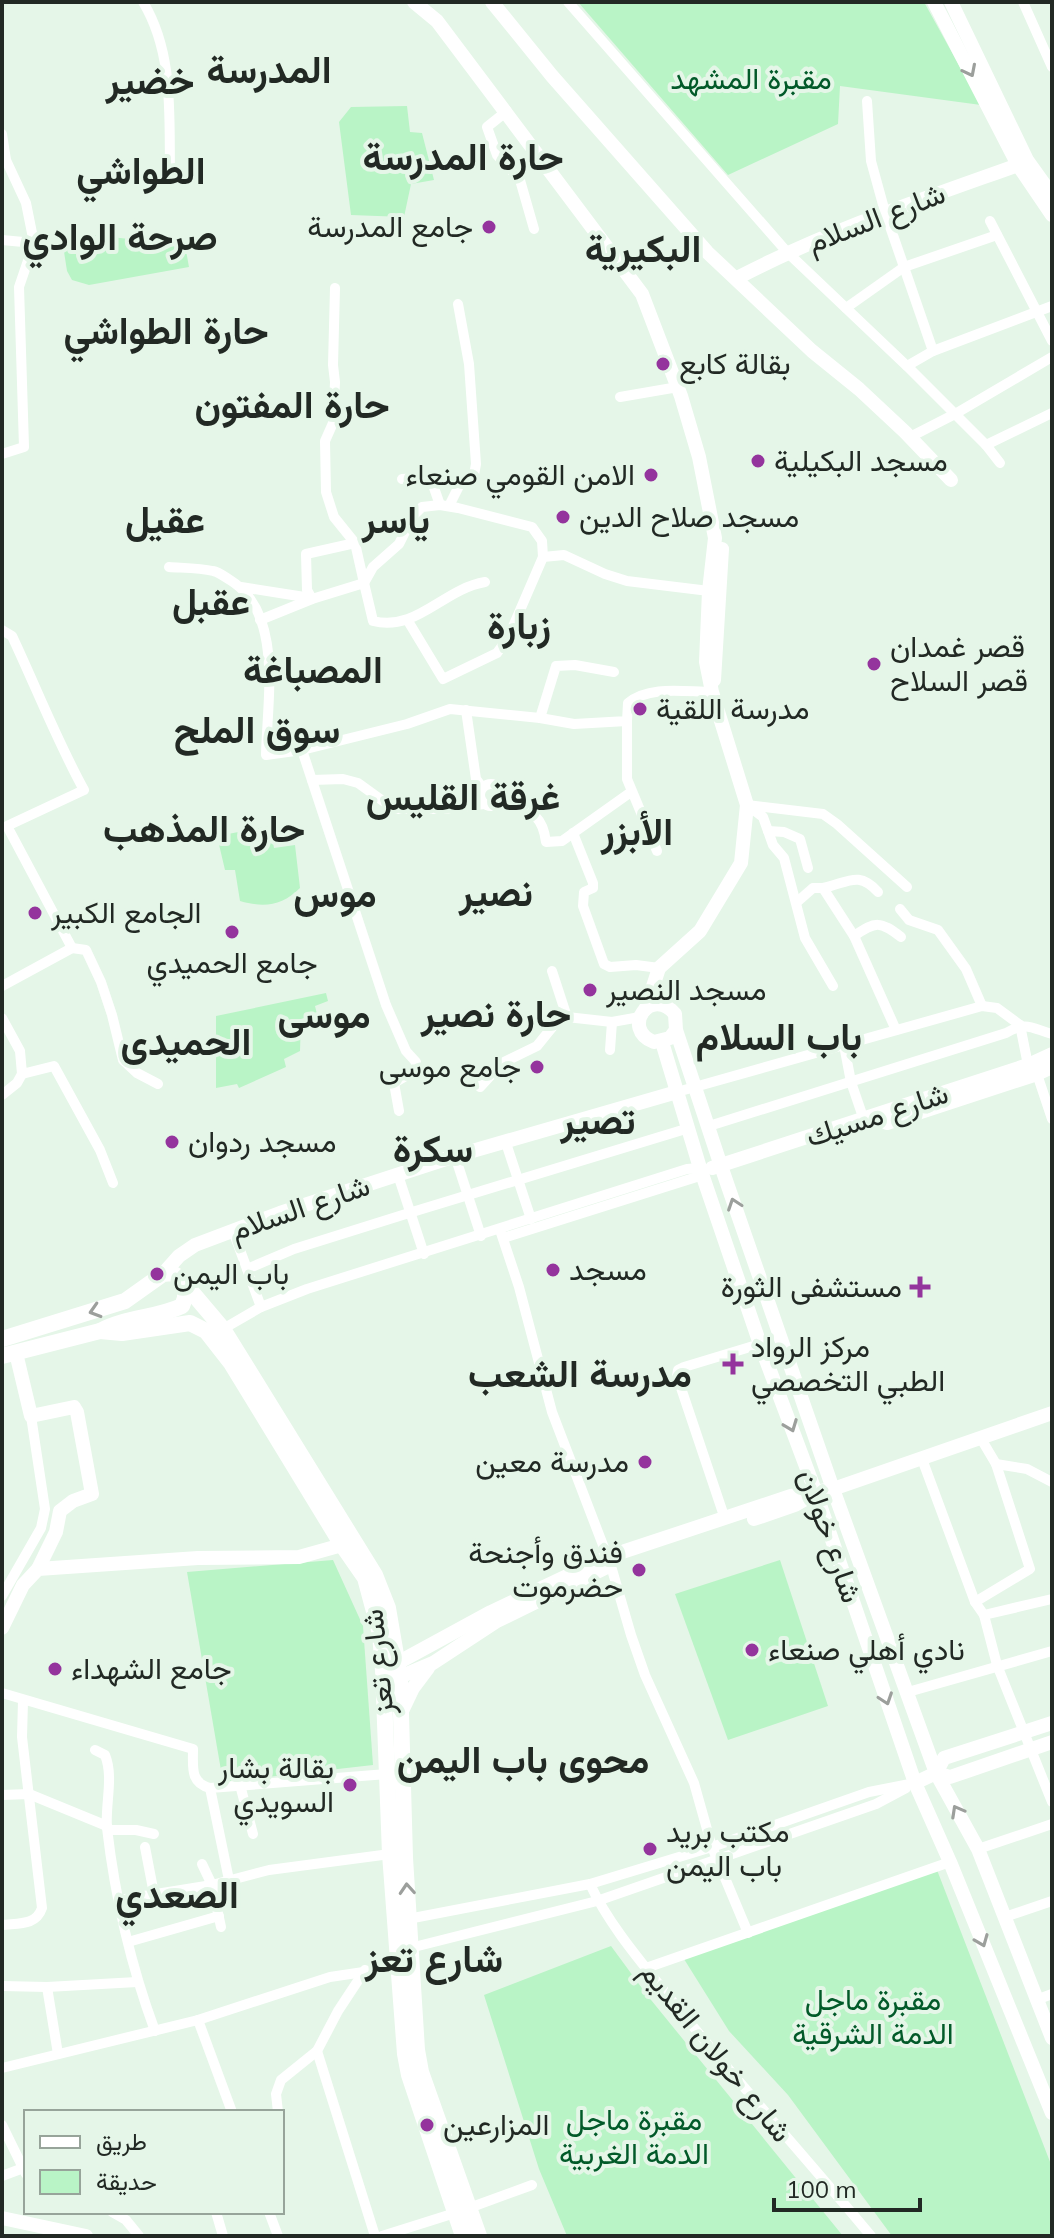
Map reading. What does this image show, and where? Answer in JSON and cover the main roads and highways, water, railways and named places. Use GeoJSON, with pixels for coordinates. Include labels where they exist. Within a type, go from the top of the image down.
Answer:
{"type":"FeatureCollection","features":[{"type":"Feature","properties":{"kind":"main road"},"geometry":{"type":"LineString","coordinates":[[2,1339],[125,1301],[163,1274],[172,1273],[185,1283],[182,1306],[171,1311],[112,1324],[100,1331],[9,1354]]}},
{"type":"Feature","properties":{"kind":"main road","name":"شارع تعز"},"geometry":{"type":"LineString","coordinates":[[185,1283],[223,1329],[375,1575],[388,1608],[391,1674],[387,1774],[397,1967],[415,2073],[462,2210],[479,2236]]}},
{"type":"Feature","properties":{"kind":"main road","name":"شارع تعز"},"geometry":{"type":"LineString","coordinates":[[100,1331],[122,1333],[190,1323],[206,1331],[231,1363],[365,1578],[400,1715],[415,2073]]}},
{"type":"Feature","properties":{"kind":"main road","name":"شارع تعز"},"geometry":{"type":"LineString","coordinates":[[462,2210],[463,2236]]}},
{"type":"Feature","properties":{"kind":"place","name":"جامع المدرسة"},"geometry":{"type":"Point","coordinates":[489,227]}},
{"type":"Feature","properties":{"kind":"place","name":"بقالة كابع"},"geometry":{"type":"Point","coordinates":[663,364]}},
{"type":"Feature","properties":{"kind":"place","name":"مسجد البكيلية"},"geometry":{"type":"Point","coordinates":[758,461]}},
{"type":"Feature","properties":{"kind":"place","name":"الامن القومي صنعاء"},"geometry":{"type":"Point","coordinates":[651,475]}},
{"type":"Feature","properties":{"kind":"place","name":"مسجد صلاح الدين"},"geometry":{"type":"Point","coordinates":[563,517]}},
{"type":"Feature","properties":{"kind":"place","name":"قصر غمدان قصر السلاح"},"geometry":{"type":"Point","coordinates":[874,664]}},
{"type":"Feature","properties":{"kind":"place","name":"مدرسة اللقية"},"geometry":{"type":"Point","coordinates":[640,709]}},
{"type":"Feature","properties":{"kind":"place","name":"الجامع الكبير"},"geometry":{"type":"Point","coordinates":[35,913]}},
{"type":"Feature","properties":{"kind":"place","name":"جامع الحميدي"},"geometry":{"type":"Point","coordinates":[232,932]}},
{"type":"Feature","properties":{"kind":"place","name":"مسجد النصير"},"geometry":{"type":"Point","coordinates":[590,990]}},
{"type":"Feature","properties":{"kind":"place","name":"جامع موسى"},"geometry":{"type":"Point","coordinates":[537,1067]}},
{"type":"Feature","properties":{"kind":"place","name":"مسجد ردوان"},"geometry":{"type":"Point","coordinates":[172,1142]}},
{"type":"Feature","properties":{"kind":"place","name":"مسجد"},"geometry":{"type":"Point","coordinates":[553,1270]}},
{"type":"Feature","properties":{"kind":"place","name":"باب اليمن"},"geometry":{"type":"Point","coordinates":[157,1274]}},
{"type":"Feature","properties":{"kind":"place","name":"مستشفى الثورة"},"geometry":{"type":"Point","coordinates":[920,1287]}},
{"type":"Feature","properties":{"kind":"place","name":"مركز الرواد الطبي التخصصي"},"geometry":{"type":"Point","coordinates":[733,1364]}},
{"type":"Feature","properties":{"kind":"place","name":"مدرسة معين"},"geometry":{"type":"Point","coordinates":[645,1462]}},
{"type":"Feature","properties":{"kind":"place","name":"فندق وأجنحة حضرموت"},"geometry":{"type":"Point","coordinates":[639,1570]}},
{"type":"Feature","properties":{"kind":"place","name":"نادي أهلي صنعاء"},"geometry":{"type":"Point","coordinates":[752,1650]}},
{"type":"Feature","properties":{"kind":"place","name":"جامع الشهداء"},"geometry":{"type":"Point","coordinates":[55,1669]}},
{"type":"Feature","properties":{"kind":"place","name":"بقالة بشار السويدي"},"geometry":{"type":"Point","coordinates":[350,1785]}},
{"type":"Feature","properties":{"kind":"place","name":"مكتب بريد باب اليمن"},"geometry":{"type":"Point","coordinates":[650,1849]}},
{"type":"Feature","properties":{"kind":"place","name":"المزارعين"},"geometry":{"type":"Point","coordinates":[427,2125]}},
{"type":"Feature","properties":{"kind":"district","name":"المدرسة"},"geometry":{"type":"Point","coordinates":[269,70]}},
{"type":"Feature","properties":{"kind":"district","name":"خضير"},"geometry":{"type":"Point","coordinates":[150,81]}},
{"type":"Feature","properties":{"kind":"district","name":"حارة المدرسة"},"geometry":{"type":"Point","coordinates":[463,157]}},
{"type":"Feature","properties":{"kind":"district","name":"الطواشي"},"geometry":{"type":"Point","coordinates":[141,171]}},
{"type":"Feature","properties":{"kind":"district","name":"صرحة الوادي"},"geometry":{"type":"Point","coordinates":[120,237]}},
{"type":"Feature","properties":{"kind":"district","name":"البكيرية"},"geometry":{"type":"Point","coordinates":[643,249]}},
{"type":"Feature","properties":{"kind":"district","name":"حارة الطواشي"},"geometry":{"type":"Point","coordinates":[166,331]}},
{"type":"Feature","properties":{"kind":"district","name":"حارة المفتون"},"geometry":{"type":"Point","coordinates":[292,405]}},
{"type":"Feature","properties":{"kind":"district","name":"عقيل"},"geometry":{"type":"Point","coordinates":[165,520]}},
{"type":"Feature","properties":{"kind":"district","name":"ياسر"},"geometry":{"type":"Point","coordinates":[396,520]}},
{"type":"Feature","properties":{"kind":"district","name":"عقبل"},"geometry":{"type":"Point","coordinates":[211,602]}},
{"type":"Feature","properties":{"kind":"district","name":"زبارة"},"geometry":{"type":"Point","coordinates":[519,626]}},
{"type":"Feature","properties":{"kind":"district","name":"المصباغة"},"geometry":{"type":"Point","coordinates":[313,670]}},
{"type":"Feature","properties":{"kind":"district","name":"سوق الملح"},"geometry":{"type":"Point","coordinates":[257,730]}},
{"type":"Feature","properties":{"kind":"district","name":"غرقة القليس"},"geometry":{"type":"Point","coordinates":[463,797]}},
{"type":"Feature","properties":{"kind":"district","name":"حارة المذهب"},"geometry":{"type":"Point","coordinates":[204,829]}},
{"type":"Feature","properties":{"kind":"district","name":"الأبزر"},"geometry":{"type":"Point","coordinates":[637,832]}},
{"type":"Feature","properties":{"kind":"district","name":"نصير"},"geometry":{"type":"Point","coordinates":[496,893]}},
{"type":"Feature","properties":{"kind":"district","name":"موس"},"geometry":{"type":"Point","coordinates":[335,894]}},
{"type":"Feature","properties":{"kind":"district","name":"حارة نصير"},"geometry":{"type":"Point","coordinates":[496,1014]}},
{"type":"Feature","properties":{"kind":"district","name":"موسى"},"geometry":{"type":"Point","coordinates":[324,1015]}},
{"type":"Feature","properties":{"kind":"district","name":"باب السلام"},"geometry":{"type":"Point","coordinates":[779,1037]}},
{"type":"Feature","properties":{"kind":"district","name":"الحميدى"},"geometry":{"type":"Point","coordinates":[186,1042]}},
{"type":"Feature","properties":{"kind":"district","name":"تصير"},"geometry":{"type":"Point","coordinates":[598,1121]}},
{"type":"Feature","properties":{"kind":"district","name":"سكرة"},"geometry":{"type":"Point","coordinates":[433,1149]}},
{"type":"Feature","properties":{"kind":"district","name":"مدرسة الشعب"},"geometry":{"type":"Point","coordinates":[580,1374]}},
{"type":"Feature","properties":{"kind":"district","name":"محوى باب اليمن"},"geometry":{"type":"Point","coordinates":[523,1760]}},
{"type":"Feature","properties":{"kind":"district","name":"الصعدي"},"geometry":{"type":"Point","coordinates":[177,1895]}},
{"type":"Feature","properties":{"kind":"district","name":"شارع تعز"},"geometry":{"type":"Point","coordinates":[434,1959]}},
{"type":"Feature","properties":{"kind":"park label","name":"مقبرة المشهد"},"geometry":{"type":"Point","coordinates":[751,79]}},
{"type":"Feature","properties":{"kind":"park label","name":"مقبرة ماجل الدمة الشرقية"},"geometry":{"type":"Point","coordinates":[873,2017]}},
{"type":"Feature","properties":{"kind":"park label","name":"مقبرة ماجل الدمة الغربية"},"geometry":{"type":"Point","coordinates":[634,2137]}}]}
